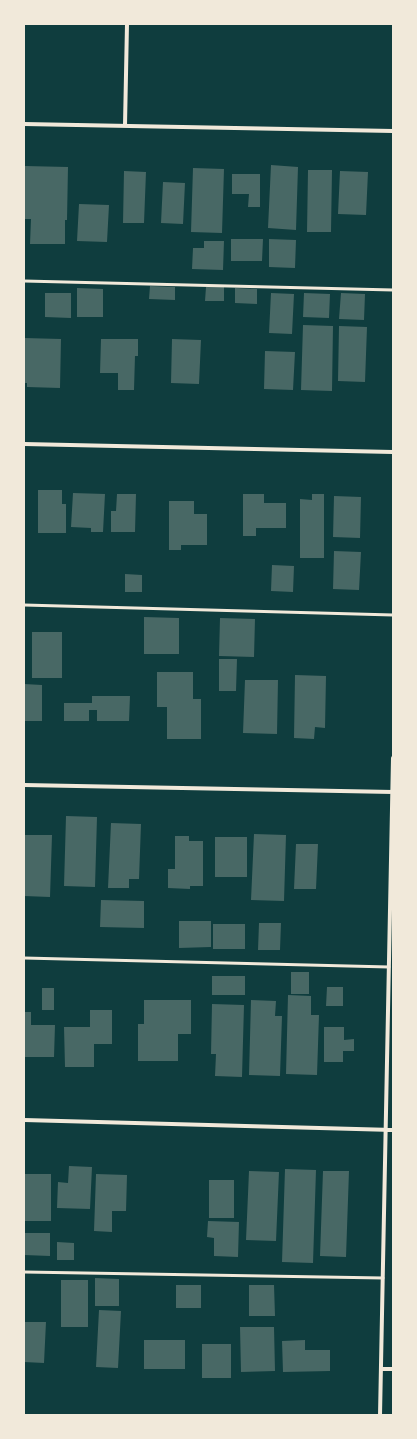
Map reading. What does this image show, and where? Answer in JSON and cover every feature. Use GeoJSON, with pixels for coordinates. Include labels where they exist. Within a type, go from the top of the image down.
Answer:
{"type":"FeatureCollection","features":[{"type":"Feature","properties":{"kind":"street"},"geometry":{"type":"LineString","coordinates":[[125,126],[127,24]]}},
{"type":"Feature","properties":{"kind":"street"},"geometry":{"type":"LineString","coordinates":[[24,124],[393,132]]}},
{"type":"Feature","properties":{"kind":"street"},"geometry":{"type":"LineString","coordinates":[[24,444],[393,452]]}},
{"type":"Feature","properties":{"kind":"street"},"geometry":{"type":"LineString","coordinates":[[380,1415],[393,758]]}},
{"type":"Feature","properties":{"kind":"street"},"geometry":{"type":"LineString","coordinates":[[24,785],[393,792]]}},
{"type":"Feature","properties":{"kind":"street"},"geometry":{"type":"LineString","coordinates":[[24,1120],[393,1130]]}},
{"type":"Feature","properties":{"kind":"street"},"geometry":{"type":"LineString","coordinates":[[381,1369],[393,1369]]}},
{"type":"Feature","properties":{"kind":"lane"},"geometry":{"type":"LineString","coordinates":[[24,281],[393,290]]}},
{"type":"Feature","properties":{"kind":"lane"},"geometry":{"type":"LineString","coordinates":[[24,605],[393,615]]}},
{"type":"Feature","properties":{"kind":"lane"},"geometry":{"type":"LineString","coordinates":[[24,958],[389,967]]}},
{"type":"Feature","properties":{"kind":"lane"},"geometry":{"type":"LineString","coordinates":[[24,1272],[383,1278]]}},
{"type":"Feature","properties":{"kind":"building"},"geometry":{"type":"Polygon","coordinates":[[[271,165],[298,167],[296,230],[268,228],[271,165]]]}},
{"type":"Feature","properties":{"kind":"building"},"geometry":{"type":"Polygon","coordinates":[[[25,166],[68,167],[65,244],[30,244],[31,219],[24,219],[25,166]]]}},
{"type":"Feature","properties":{"kind":"building"},"geometry":{"type":"Polygon","coordinates":[[[193,168],[224,169],[222,233],[191,232],[193,168]]]}},
{"type":"Feature","properties":{"kind":"building"},"geometry":{"type":"Polygon","coordinates":[[[308,170],[332,170],[331,232],[307,232],[308,170]]]}},
{"type":"Feature","properties":{"kind":"building"},"geometry":{"type":"Polygon","coordinates":[[[124,171],[146,172],[144,223],[123,223],[124,171]]]}},
{"type":"Feature","properties":{"kind":"building"},"geometry":{"type":"Polygon","coordinates":[[[340,171],[368,172],[366,215],[338,214],[340,171]]]}},
{"type":"Feature","properties":{"kind":"building"},"geometry":{"type":"Polygon","coordinates":[[[232,174],[260,174],[260,207],[248,207],[249,194],[232,194],[232,174]]]}},
{"type":"Feature","properties":{"kind":"building"},"geometry":{"type":"Polygon","coordinates":[[[163,182],[185,183],[183,224],[161,223],[163,182]]]}},
{"type":"Feature","properties":{"kind":"building"},"geometry":{"type":"Polygon","coordinates":[[[79,204],[109,205],[107,242],[77,241],[79,204]]]}},
{"type":"Feature","properties":{"kind":"building"},"geometry":{"type":"Polygon","coordinates":[[[231,239],[263,239],[262,261],[231,261],[231,239]]]}},
{"type":"Feature","properties":{"kind":"building"},"geometry":{"type":"Polygon","coordinates":[[[269,239],[296,240],[295,268],[269,267],[269,239]]]}},
{"type":"Feature","properties":{"kind":"building"},"geometry":{"type":"Polygon","coordinates":[[[204,241],[224,241],[223,270],[192,269],[193,248],[204,248],[204,241]]]}},
{"type":"Feature","properties":{"kind":"building"},"geometry":{"type":"Polygon","coordinates":[[[150,286],[175,287],[175,300],[149,299],[150,286]]]}},
{"type":"Feature","properties":{"kind":"building"},"geometry":{"type":"Polygon","coordinates":[[[206,287],[224,287],[224,301],[205,301],[206,287]]]}},
{"type":"Feature","properties":{"kind":"building"},"geometry":{"type":"Polygon","coordinates":[[[77,288],[103,289],[103,317],[77,317],[77,288]]]}},
{"type":"Feature","properties":{"kind":"building"},"geometry":{"type":"Polygon","coordinates":[[[235,288],[257,289],[257,304],[235,303],[235,288]]]}},
{"type":"Feature","properties":{"kind":"building"},"geometry":{"type":"Polygon","coordinates":[[[45,293],[71,293],[71,318],[45,317],[45,293]]]}},
{"type":"Feature","properties":{"kind":"building"},"geometry":{"type":"Polygon","coordinates":[[[271,293],[294,294],[292,334],[269,333],[271,293]]]}},
{"type":"Feature","properties":{"kind":"building"},"geometry":{"type":"Polygon","coordinates":[[[304,293],[330,294],[329,318],[303,317],[304,293]]]}},
{"type":"Feature","properties":{"kind":"building"},"geometry":{"type":"Polygon","coordinates":[[[341,293],[365,294],[364,320],[339,319],[341,293]]]}},
{"type":"Feature","properties":{"kind":"building"},"geometry":{"type":"Polygon","coordinates":[[[303,325],[333,326],[332,391],[301,390],[303,325]]]}},
{"type":"Feature","properties":{"kind":"building"},"geometry":{"type":"Polygon","coordinates":[[[339,326],[367,327],[365,382],[338,381],[339,326]]]}},
{"type":"Feature","properties":{"kind":"building"},"geometry":{"type":"Polygon","coordinates":[[[24,338],[61,339],[60,388],[27,387],[27,383],[24,383],[24,338]]]}},
{"type":"Feature","properties":{"kind":"building"},"geometry":{"type":"Polygon","coordinates":[[[101,339],[138,339],[138,356],[135,356],[134,390],[118,390],[118,373],[100,373],[101,339]]]}},
{"type":"Feature","properties":{"kind":"building"},"geometry":{"type":"Polygon","coordinates":[[[172,339],[201,340],[199,384],[171,383],[172,339]]]}},
{"type":"Feature","properties":{"kind":"building"},"geometry":{"type":"Polygon","coordinates":[[[265,351],[295,352],[293,390],[264,389],[265,351]]]}},
{"type":"Feature","properties":{"kind":"building"},"geometry":{"type":"Polygon","coordinates":[[[38,490],[62,490],[62,504],[66,504],[66,533],[38,533],[38,490]]]}},
{"type":"Feature","properties":{"kind":"building"},"geometry":{"type":"Polygon","coordinates":[[[73,493],[105,494],[103,532],[91,532],[91,528],[71,527],[73,493]]]}},
{"type":"Feature","properties":{"kind":"building"},"geometry":{"type":"Polygon","coordinates":[[[117,494],[136,494],[135,532],[111,532],[111,511],[116,511],[117,494]]]}},
{"type":"Feature","properties":{"kind":"building"},"geometry":{"type":"Polygon","coordinates":[[[243,494],[264,494],[264,503],[286,503],[286,528],[256,528],[256,536],[243,536],[243,494]]]}},
{"type":"Feature","properties":{"kind":"building"},"geometry":{"type":"Polygon","coordinates":[[[312,494],[324,494],[324,558],[300,558],[300,499],[312,500],[312,494]]]}},
{"type":"Feature","properties":{"kind":"building"},"geometry":{"type":"Polygon","coordinates":[[[334,496],[361,497],[360,538],[333,537],[334,496]]]}},
{"type":"Feature","properties":{"kind":"building"},"geometry":{"type":"Polygon","coordinates":[[[169,501],[194,501],[194,514],[207,514],[207,545],[181,545],[181,550],[169,550],[169,501]]]}},
{"type":"Feature","properties":{"kind":"building"},"geometry":{"type":"Polygon","coordinates":[[[334,551],[361,552],[359,590],[333,589],[334,551]]]}},
{"type":"Feature","properties":{"kind":"building"},"geometry":{"type":"Polygon","coordinates":[[[272,565],[294,566],[293,592],[271,591],[272,565]]]}},
{"type":"Feature","properties":{"kind":"building"},"geometry":{"type":"Polygon","coordinates":[[[125,574],[142,575],[142,592],[125,592],[125,574]]]}},
{"type":"Feature","properties":{"kind":"building"},"geometry":{"type":"Polygon","coordinates":[[[144,617],[179,618],[179,654],[144,654],[144,617]]]}},
{"type":"Feature","properties":{"kind":"building"},"geometry":{"type":"Polygon","coordinates":[[[220,618],[255,619],[254,657],[219,656],[220,618]]]}},
{"type":"Feature","properties":{"kind":"building"},"geometry":{"type":"Polygon","coordinates":[[[32,632],[62,632],[62,678],[32,678],[32,632]]]}},
{"type":"Feature","properties":{"kind":"building"},"geometry":{"type":"Polygon","coordinates":[[[219,659],[237,659],[236,691],[219,691],[219,659]]]}},
{"type":"Feature","properties":{"kind":"building"},"geometry":{"type":"Polygon","coordinates":[[[157,672],[193,672],[193,699],[201,699],[201,739],[167,739],[167,707],[157,707],[157,672]]]}},
{"type":"Feature","properties":{"kind":"building"},"geometry":{"type":"Polygon","coordinates":[[[295,675],[326,676],[325,728],[315,727],[314,739],[294,738],[295,675]]]}},
{"type":"Feature","properties":{"kind":"building"},"geometry":{"type":"Polygon","coordinates":[[[245,680],[278,680],[277,734],[243,733],[245,680]]]}},
{"type":"Feature","properties":{"kind":"building"},"geometry":{"type":"Polygon","coordinates":[[[24,684],[42,685],[42,721],[24,721],[24,684]]]}},
{"type":"Feature","properties":{"kind":"building"},"geometry":{"type":"Polygon","coordinates":[[[92,696],[130,696],[129,721],[97,721],[97,710],[89,710],[89,721],[64,721],[64,703],[92,703],[92,696]]]}},
{"type":"Feature","properties":{"kind":"building"},"geometry":{"type":"Polygon","coordinates":[[[66,816],[97,817],[95,887],[64,886],[66,816]]]}},
{"type":"Feature","properties":{"kind":"building"},"geometry":{"type":"Polygon","coordinates":[[[111,823],[141,824],[139,879],[129,879],[129,888],[108,888],[111,823]]]}},
{"type":"Feature","properties":{"kind":"building"},"geometry":{"type":"Polygon","coordinates":[[[254,834],[286,835],[284,901],[251,900],[254,834]]]}},
{"type":"Feature","properties":{"kind":"building"},"geometry":{"type":"Polygon","coordinates":[[[24,835],[52,835],[50,897],[24,896],[24,835]]]}},
{"type":"Feature","properties":{"kind":"building"},"geometry":{"type":"Polygon","coordinates":[[[175,836],[189,836],[189,841],[203,841],[203,886],[190,886],[190,889],[168,888],[168,869],[175,869],[175,836]]]}},
{"type":"Feature","properties":{"kind":"building"},"geometry":{"type":"Polygon","coordinates":[[[215,837],[247,837],[247,877],[215,877],[215,837]]]}},
{"type":"Feature","properties":{"kind":"building"},"geometry":{"type":"Polygon","coordinates":[[[296,844],[318,844],[316,889],[294,889],[296,844]]]}},
{"type":"Feature","properties":{"kind":"building"},"geometry":{"type":"Polygon","coordinates":[[[101,900],[144,901],[144,928],[100,927],[101,900]]]}},
{"type":"Feature","properties":{"kind":"building"},"geometry":{"type":"Polygon","coordinates":[[[179,921],[211,921],[211,947],[179,948],[179,921]]]}},
{"type":"Feature","properties":{"kind":"building"},"geometry":{"type":"Polygon","coordinates":[[[259,923],[281,923],[280,950],[258,950],[259,923]]]}},
{"type":"Feature","properties":{"kind":"building"},"geometry":{"type":"Polygon","coordinates":[[[213,924],[245,924],[245,949],[213,949],[213,924]]]}},
{"type":"Feature","properties":{"kind":"building"},"geometry":{"type":"Polygon","coordinates":[[[291,972],[309,972],[309,994],[291,994],[291,972]]]}},
{"type":"Feature","properties":{"kind":"building"},"geometry":{"type":"Polygon","coordinates":[[[212,976],[245,976],[245,995],[212,995],[212,976]]]}},
{"type":"Feature","properties":{"kind":"building"},"geometry":{"type":"Polygon","coordinates":[[[327,987],[343,987],[343,1006],[326,1006],[327,987]]]}},
{"type":"Feature","properties":{"kind":"building"},"geometry":{"type":"Polygon","coordinates":[[[42,988],[54,988],[54,1010],[42,1010],[42,988]]]}},
{"type":"Feature","properties":{"kind":"building"},"geometry":{"type":"Polygon","coordinates":[[[288,995],[311,996],[311,1015],[319,1015],[317,1075],[286,1074],[288,995]]]}},
{"type":"Feature","properties":{"kind":"building"},"geometry":{"type":"Polygon","coordinates":[[[144,1000],[191,1000],[191,1034],[178,1034],[178,1061],[138,1061],[138,1024],[144,1024],[144,1000]]]}},
{"type":"Feature","properties":{"kind":"building"},"geometry":{"type":"Polygon","coordinates":[[[251,1000],[276,1001],[275,1016],[282,1016],[280,1076],[249,1075],[251,1000]]]}},
{"type":"Feature","properties":{"kind":"building"},"geometry":{"type":"Polygon","coordinates":[[[212,1004],[244,1005],[242,1077],[215,1076],[216,1054],[211,1054],[212,1004]]]}},
{"type":"Feature","properties":{"kind":"building"},"geometry":{"type":"Polygon","coordinates":[[[90,1010],[112,1010],[112,1044],[94,1044],[94,1067],[65,1067],[64,1027],[90,1027],[90,1010]]]}},
{"type":"Feature","properties":{"kind":"building"},"geometry":{"type":"Polygon","coordinates":[[[24,1012],[31,1012],[31,1025],[55,1025],[54,1057],[24,1057],[24,1012]]]}},
{"type":"Feature","properties":{"kind":"building"},"geometry":{"type":"Polygon","coordinates":[[[324,1027],[344,1027],[344,1040],[354,1039],[354,1051],[343,1051],[343,1062],[324,1062],[324,1027]]]}},
{"type":"Feature","properties":{"kind":"building"},"geometry":{"type":"Polygon","coordinates":[[[69,1166],[92,1167],[90,1209],[57,1208],[58,1182],[68,1183],[69,1166]]]}},
{"type":"Feature","properties":{"kind":"building"},"geometry":{"type":"Polygon","coordinates":[[[285,1169],[316,1170],[313,1263],[282,1262],[285,1169]]]}},
{"type":"Feature","properties":{"kind":"building"},"geometry":{"type":"Polygon","coordinates":[[[249,1171],[279,1172],[276,1241],[246,1240],[249,1171]]]}},
{"type":"Feature","properties":{"kind":"building"},"geometry":{"type":"Polygon","coordinates":[[[323,1171],[349,1171],[346,1257],[320,1256],[323,1171]]]}},
{"type":"Feature","properties":{"kind":"building"},"geometry":{"type":"Polygon","coordinates":[[[24,1174],[51,1174],[51,1221],[24,1221],[24,1174]]]}},
{"type":"Feature","properties":{"kind":"building"},"geometry":{"type":"Polygon","coordinates":[[[96,1174],[127,1175],[126,1211],[112,1211],[112,1232],[94,1231],[96,1174]]]}},
{"type":"Feature","properties":{"kind":"building"},"geometry":{"type":"Polygon","coordinates":[[[209,1180],[234,1180],[234,1218],[209,1218],[209,1180]]]}},
{"type":"Feature","properties":{"kind":"building"},"geometry":{"type":"Polygon","coordinates":[[[208,1221],[239,1222],[238,1257],[214,1256],[214,1238],[207,1237],[208,1221]]]}},
{"type":"Feature","properties":{"kind":"building"},"geometry":{"type":"Polygon","coordinates":[[[24,1233],[50,1233],[50,1256],[24,1255],[24,1233]]]}},
{"type":"Feature","properties":{"kind":"building"},"geometry":{"type":"Polygon","coordinates":[[[57,1242],[74,1243],[74,1260],[57,1260],[57,1242]]]}},
{"type":"Feature","properties":{"kind":"building"},"geometry":{"type":"Polygon","coordinates":[[[95,1278],[119,1279],[119,1306],[95,1306],[95,1278]]]}},
{"type":"Feature","properties":{"kind":"building"},"geometry":{"type":"Polygon","coordinates":[[[61,1280],[88,1280],[88,1327],[61,1327],[61,1280]]]}},
{"type":"Feature","properties":{"kind":"building"},"geometry":{"type":"Polygon","coordinates":[[[176,1285],[201,1285],[201,1308],[176,1308],[176,1285]]]}},
{"type":"Feature","properties":{"kind":"building"},"geometry":{"type":"Polygon","coordinates":[[[249,1285],[274,1285],[275,1316],[249,1316],[249,1285]]]}},
{"type":"Feature","properties":{"kind":"building"},"geometry":{"type":"Polygon","coordinates":[[[99,1310],[121,1311],[118,1368],[96,1367],[99,1310]]]}},
{"type":"Feature","properties":{"kind":"building"},"geometry":{"type":"Polygon","coordinates":[[[24,1322],[46,1322],[44,1363],[24,1362],[24,1322]]]}},
{"type":"Feature","properties":{"kind":"building"},"geometry":{"type":"Polygon","coordinates":[[[240,1327],[274,1327],[275,1371],[241,1372],[240,1327]]]}},
{"type":"Feature","properties":{"kind":"building"},"geometry":{"type":"Polygon","coordinates":[[[144,1340],[185,1340],[185,1369],[144,1369],[144,1340]]]}},
{"type":"Feature","properties":{"kind":"building"},"geometry":{"type":"Polygon","coordinates":[[[305,1340],[305,1350],[330,1350],[330,1371],[283,1372],[282,1341],[305,1340]]]}},
{"type":"Feature","properties":{"kind":"building"},"geometry":{"type":"Polygon","coordinates":[[[202,1344],[231,1344],[231,1378],[202,1378],[202,1344]]]}}]}
